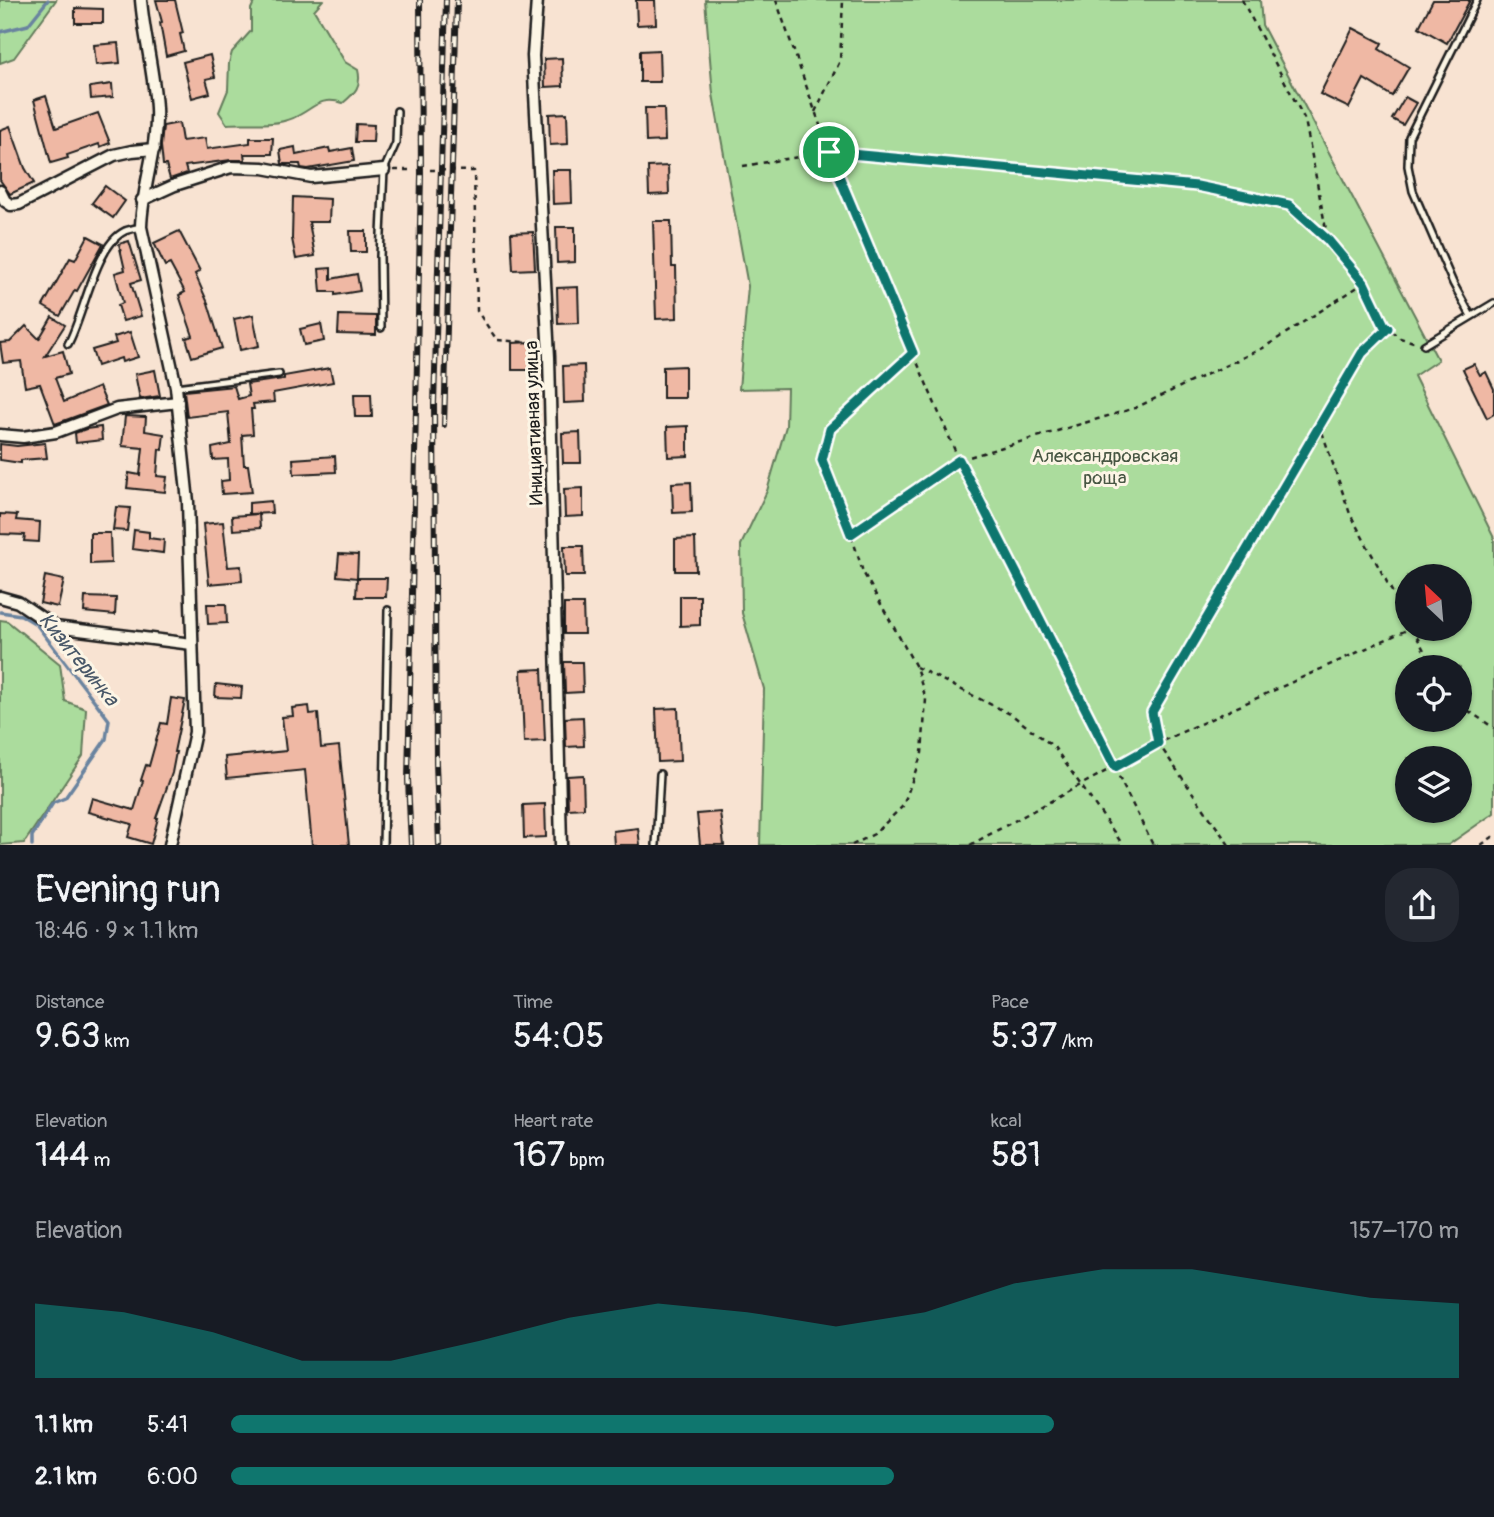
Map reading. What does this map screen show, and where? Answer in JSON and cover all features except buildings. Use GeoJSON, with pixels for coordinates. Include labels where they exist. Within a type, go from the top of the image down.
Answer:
{"type":"FeatureCollection","features":[{"type":"Feature","properties":{"kind":"street"},"geometry":{"type":"LineString","coordinates":[[141,0],[156,108],[155,149],[142,200],[141,227],[176,387],[188,502],[195,732],[170,845]]}},
{"type":"Feature","properties":{"kind":"street","name":"Инициативная улица"},"geometry":{"type":"LineString","coordinates":[[537,0],[533,56],[548,345],[561,845]]}},
{"type":"Feature","properties":{"kind":"street"},"geometry":{"type":"LineString","coordinates":[[0,191],[5,201],[11,205],[19,204],[114,155],[155,149]]}},
{"type":"Feature","properties":{"kind":"street"},"geometry":{"type":"LineString","coordinates":[[142,200],[175,185],[231,167],[311,177],[384,170]]}},
{"type":"Feature","properties":{"kind":"street"},"geometry":{"type":"LineString","coordinates":[[0,435],[23,437],[56,432],[117,409],[178,402]]}},
{"type":"Feature","properties":{"kind":"street"},"geometry":{"type":"LineString","coordinates":[[0,597],[18,601],[55,627],[192,644]]}},
{"type":"Feature","properties":{"kind":"lane"},"geometry":{"type":"LineString","coordinates":[[1471,316],[1453,283],[1413,191],[1408,166],[1409,137],[1477,0]]}},
{"type":"Feature","properties":{"kind":"lane"},"geometry":{"type":"LineString","coordinates":[[381,328],[380,256],[384,170],[396,143],[397,111]]}},
{"type":"Feature","properties":{"kind":"lane"},"geometry":{"type":"LineString","coordinates":[[68,344],[75,331],[85,295],[107,250],[125,230],[141,227]]}},
{"type":"Feature","properties":{"kind":"lane"},"geometry":{"type":"LineString","coordinates":[[1424,345],[1494,303]]}},
{"type":"Feature","properties":{"kind":"lane"},"geometry":{"type":"LineString","coordinates":[[176,387],[279,374]]}},
{"type":"Feature","properties":{"kind":"lane"},"geometry":{"type":"LineString","coordinates":[[383,845],[388,610]]}},
{"type":"Feature","properties":{"kind":"lane"},"geometry":{"type":"LineString","coordinates":[[656,845],[660,774]]}},
{"type":"Feature","properties":{"kind":"path"},"geometry":{"type":"LineString","coordinates":[[776,0],[845,195],[959,460],[1153,845]]}},
{"type":"Feature","properties":{"kind":"path"},"geometry":{"type":"LineString","coordinates":[[815,112],[839,61],[843,0]]}},
{"type":"Feature","properties":{"kind":"path"},"geometry":{"type":"LineString","coordinates":[[1242,0],[1305,120],[1328,240]]}},
{"type":"Feature","properties":{"kind":"path"},"geometry":{"type":"LineString","coordinates":[[743,166],[829,152],[1197,186],[1289,205],[1328,240],[1364,283],[1384,325],[1400,338],[1424,345]]}},
{"type":"Feature","properties":{"kind":"path"},"geometry":{"type":"LineString","coordinates":[[384,170],[412,170]]}},
{"type":"Feature","properties":{"kind":"path"},"geometry":{"type":"LineString","coordinates":[[430,170],[474,171],[477,311],[496,340],[548,345]]}},
{"type":"Feature","properties":{"kind":"path"},"geometry":{"type":"LineString","coordinates":[[851,534],[959,460],[1135,408],[1263,348],[1364,283]]}},
{"type":"Feature","properties":{"kind":"path"},"geometry":{"type":"LineString","coordinates":[[1229,845],[1158,743],[1152,712],[1362,353],[1388,328]]}},
{"type":"Feature","properties":{"kind":"path"},"geometry":{"type":"LineString","coordinates":[[852,845],[874,834],[903,806],[922,753],[926,699],[916,667],[863,572],[822,460],[830,429],[913,353]]}},
{"type":"Feature","properties":{"kind":"path"},"geometry":{"type":"LineString","coordinates":[[1319,424],[1350,514],[1395,597]]}},
{"type":"Feature","properties":{"kind":"path"},"geometry":{"type":"LineString","coordinates":[[970,845],[1158,743],[1395,636]]}},
{"type":"Feature","properties":{"kind":"path"},"geometry":{"type":"LineString","coordinates":[[916,667],[1012,715],[1054,747],[1124,845]]}},
{"type":"Feature","properties":{"kind":"path"},"geometry":{"type":"LineString","coordinates":[[1472,713],[1494,728]]}},
{"type":"Feature","properties":{"kind":"path"},"geometry":{"type":"LineString","coordinates":[[1481,845],[1494,835]]}},
{"type":"Feature","properties":{"kind":"green space"},"geometry":{"type":"Polygon","coordinates":[[[0,0],[56,0],[14,58],[0,63],[0,0]]]}},
{"type":"Feature","properties":{"kind":"green space"},"geometry":{"type":"Polygon","coordinates":[[[255,0],[323,0],[314,10],[345,62],[358,70],[358,85],[351,96],[343,103],[328,101],[316,104],[285,121],[227,124],[219,112],[228,90],[229,63],[232,52],[251,31],[251,9],[255,0]]]}},
{"type":"Feature","properties":{"kind":"green space","name":"Александровская роща"},"geometry":{"type":"Polygon","coordinates":[[[705,0],[1260,0],[1262,25],[1438,360],[1414,376],[1494,538],[1494,813],[1448,845],[760,845],[764,689],[742,613],[741,545],[767,491],[786,426],[787,388],[739,389],[748,286],[713,94],[705,0]]]}},
{"type":"Feature","properties":{"kind":"green space"},"geometry":{"type":"Polygon","coordinates":[[[0,620],[7,621],[60,664],[65,701],[86,709],[83,756],[24,843],[0,845],[0,620]]]}},
{"type":"Feature","properties":{"kind":"waterway","name":"Кизитеринка"},"geometry":{"type":"LineString","coordinates":[[0,32],[28,25],[48,0]]}},
{"type":"Feature","properties":{"kind":"waterway","name":"Кизитеринка"},"geometry":{"type":"LineString","coordinates":[[0,612],[21,615],[36,624],[109,720],[106,739],[65,798],[53,803],[32,836],[32,845]]}},
{"type":"Feature","properties":{"kind":"railway"},"geometry":{"type":"LineString","coordinates":[[411,845],[408,780],[421,176],[420,0]]}},
{"type":"Feature","properties":{"kind":"railway"},"geometry":{"type":"LineString","coordinates":[[439,845],[434,404],[446,0]]}},
{"type":"Feature","properties":{"kind":"railway"},"geometry":{"type":"LineString","coordinates":[[444,425],[457,0]]}},
{"type":"Feature","properties":{"kind":"route"},"geometry":{"type":"LineString","coordinates":[[829,152],[1197,186],[1289,205],[1328,240],[1364,283],[1384,325],[1388,328],[1362,353],[1152,712],[1158,743],[1115,767],[959,460],[851,534],[822,460],[830,429],[913,353],[829,152]]}}]}
